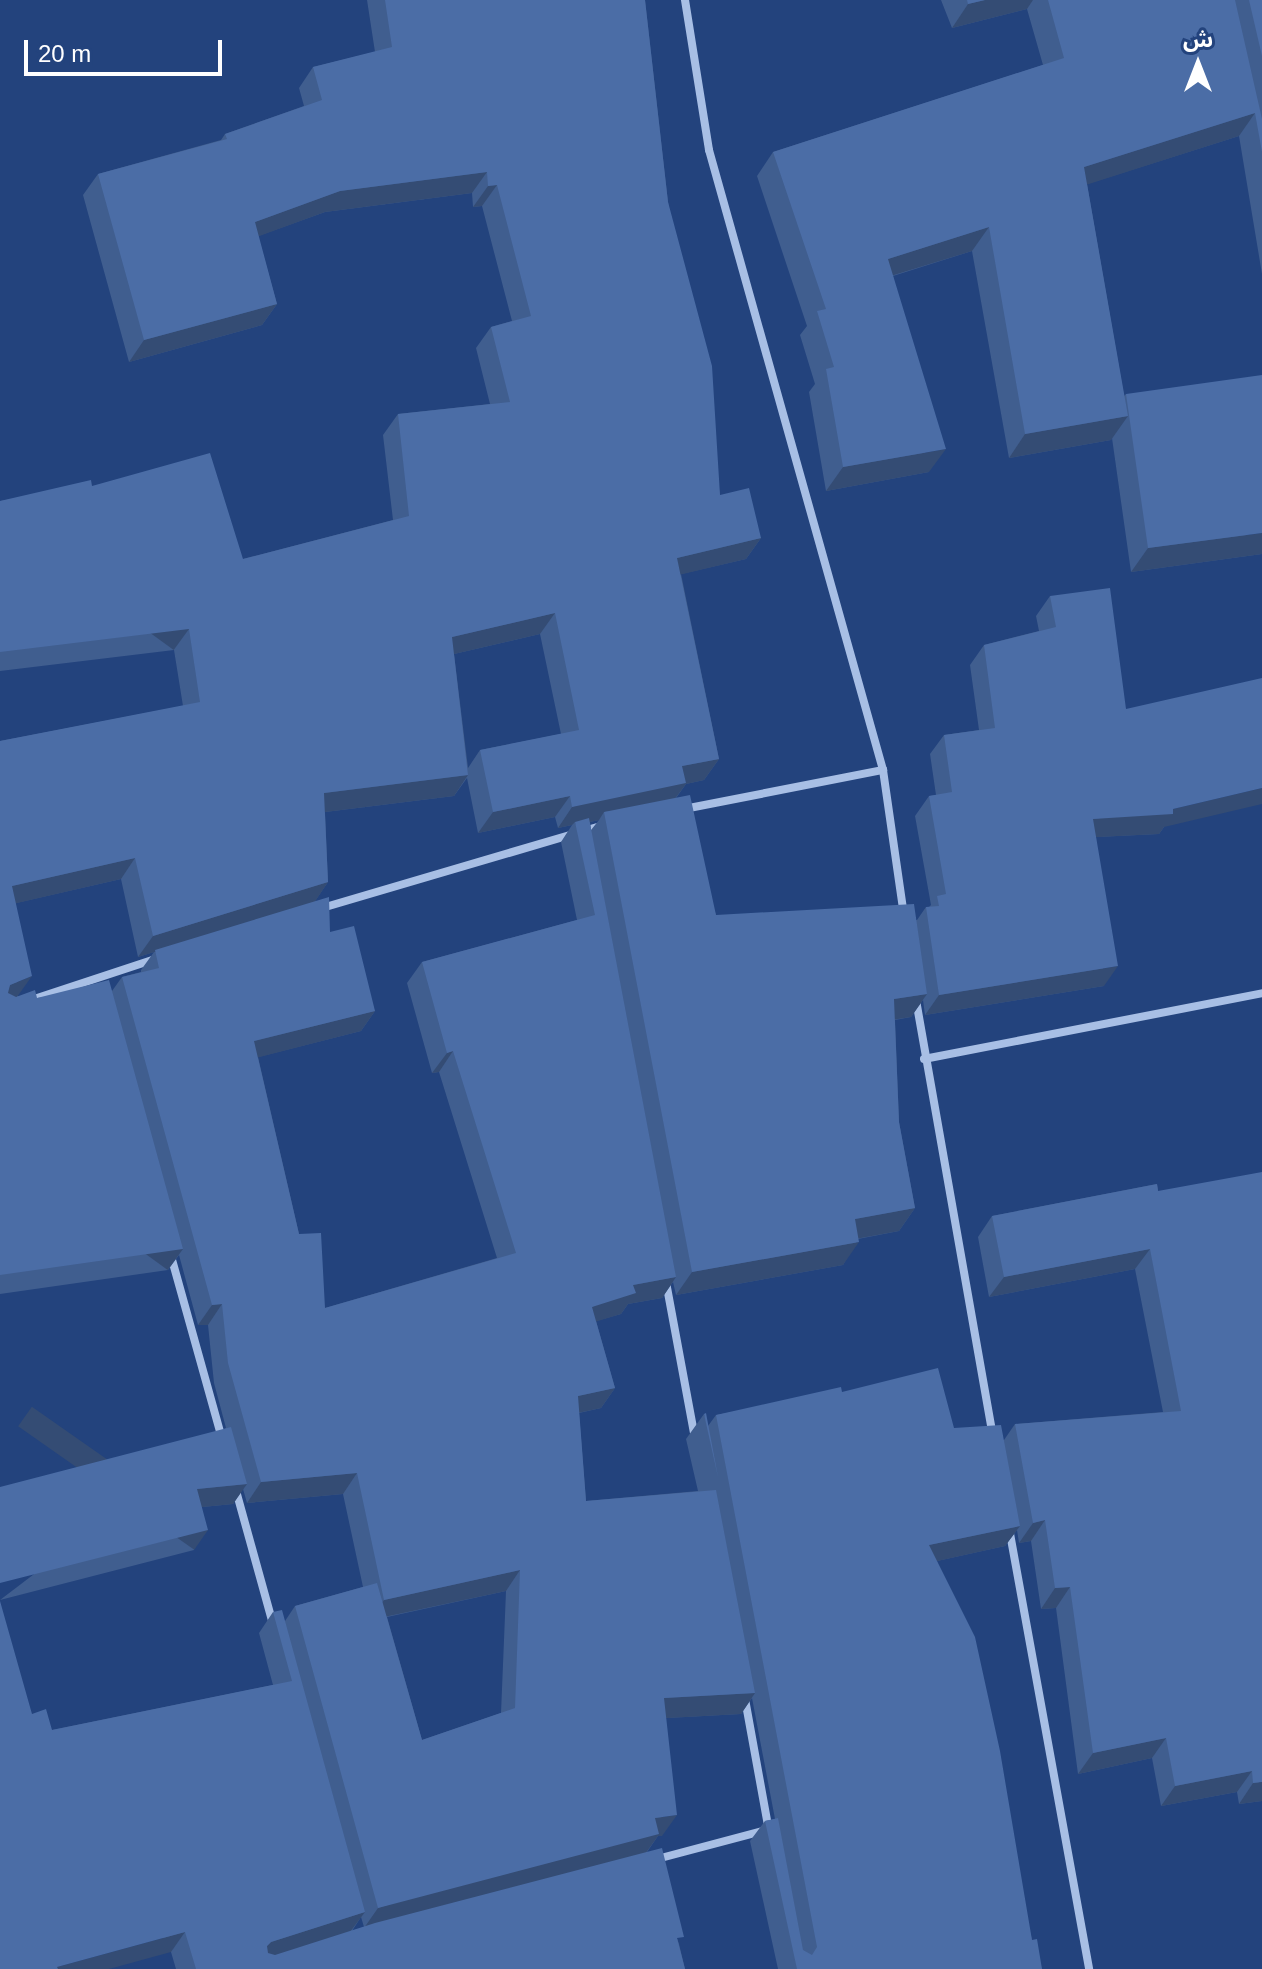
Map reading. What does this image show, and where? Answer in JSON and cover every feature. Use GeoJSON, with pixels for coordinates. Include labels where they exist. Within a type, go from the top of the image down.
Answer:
{"type":"FeatureCollection","features":[{"type":"Feature","properties":{"kind":"street"},"geometry":{"type":"LineString","coordinates":[[685,0],[709,150],[883,770],[905,922]]}},
{"type":"Feature","properties":{"kind":"street"},"geometry":{"type":"LineString","coordinates":[[671,812],[883,770]]}},
{"type":"Feature","properties":{"kind":"street"},"geometry":{"type":"LineString","coordinates":[[307,913],[580,829],[611,823]]}},
{"type":"Feature","properties":{"kind":"street"},"geometry":{"type":"LineString","coordinates":[[580,829],[583,845]]}},
{"type":"Feature","properties":{"kind":"street"},"geometry":{"type":"LineString","coordinates":[[14,1006],[171,954]]}},
{"type":"Feature","properties":{"kind":"street"},"geometry":{"type":"LineString","coordinates":[[95,977],[99,993]]}},
{"type":"Feature","properties":{"kind":"street"},"geometry":{"type":"LineString","coordinates":[[913,983],[995,1451]]}},
{"type":"Feature","properties":{"kind":"street"},"geometry":{"type":"LineString","coordinates":[[924,1059],[1262,993]]}},
{"type":"Feature","properties":{"kind":"street"},"geometry":{"type":"LineString","coordinates":[[170,1252],[225,1450]]}},
{"type":"Feature","properties":{"kind":"street"},"geometry":{"type":"LineString","coordinates":[[663,1267],[698,1454]]}},
{"type":"Feature","properties":{"kind":"street"},"geometry":{"type":"LineString","coordinates":[[233,1480],[275,1633]]}},
{"type":"Feature","properties":{"kind":"street"},"geometry":{"type":"LineString","coordinates":[[1007,1514],[1089,1969]]}},
{"type":"Feature","properties":{"kind":"street"},"geometry":{"type":"LineString","coordinates":[[743,1689],[772,1845]]}},
{"type":"Feature","properties":{"kind":"street"},"geometry":{"type":"LineString","coordinates":[[648,1861],[769,1829]]}},
{"type":"Feature","properties":{"kind":"building"},"geometry":{"type":"Polygon","coordinates":[[[385,0],[645,0],[668,202],[712,366],[720,495],[749,488],[761,538],[677,558],[719,759],[682,766],[686,783],[572,807],[570,796],[493,812],[480,750],[579,730],[555,613],[452,637],[468,775],[324,793],[328,882],[153,936],[135,858],[12,886],[32,976],[10,985],[8,993],[16,997],[35,990],[37,998],[109,980],[183,1249],[0,1275],[0,741],[200,702],[189,629],[0,652],[0,501],[91,480],[92,486],[210,453],[243,559],[409,516],[398,414],[510,402],[491,327],[531,316],[497,185],[488,186],[487,172],[340,191],[255,222],[277,304],[144,340],[98,174],[227,139],[225,134],[322,100],[313,67],[392,47],[385,0]]]}},
{"type":"Feature","properties":{"kind":"building"},"geometry":{"type":"Polygon","coordinates":[[[1048,0],[1235,0],[1262,119],[1262,152],[1255,113],[1084,167],[1128,416],[1025,434],[989,227],[888,259],[946,449],[843,467],[826,369],[834,367],[817,311],[826,309],[773,152],[1064,58],[1048,0]]]}},
{"type":"Feature","properties":{"kind":"building"},"geometry":{"type":"Polygon","coordinates":[[[1249,0],[1262,0],[1262,56],[1249,0]]]}},
{"type":"Feature","properties":{"kind":"building"},"geometry":{"type":"Polygon","coordinates":[[[1262,375],[1262,533],[1148,548],[1126,394],[1262,375]]]}},
{"type":"Feature","properties":{"kind":"building"},"geometry":{"type":"Polygon","coordinates":[[[1110,588],[1126,709],[1262,678],[1262,788],[1173,809],[1173,814],[1093,819],[1118,966],[939,995],[926,907],[939,906],[937,896],[946,894],[929,796],[952,792],[944,735],[995,728],[984,645],[1056,627],[1050,596],[1110,588]]]}},
{"type":"Feature","properties":{"kind":"building"},"geometry":{"type":"Polygon","coordinates":[[[690,795],[716,915],[914,904],[927,994],[894,999],[899,1122],[915,1208],[855,1219],[859,1242],[692,1272],[604,812],[690,795]]]}},
{"type":"Feature","properties":{"kind":"building"},"geometry":{"type":"Polygon","coordinates":[[[589,818],[676,1277],[633,1285],[636,1293],[592,1307],[615,1388],[578,1396],[586,1501],[716,1490],[755,1693],[664,1698],[677,1815],[655,1818],[659,1834],[378,1908],[295,1606],[377,1583],[422,1740],[515,1708],[520,1570],[384,1600],[357,1473],[261,1482],[228,1363],[222,1304],[212,1305],[122,977],[159,968],[155,950],[329,897],[330,932],[354,926],[375,1011],[254,1041],[299,1234],[321,1233],[325,1308],[516,1253],[453,1051],[447,1053],[422,962],[595,915],[575,822],[589,818]]]}},
{"type":"Feature","properties":{"kind":"building"},"geometry":{"type":"Polygon","coordinates":[[[1262,1172],[1262,1782],[1253,1783],[1252,1771],[1175,1786],[1166,1738],[1093,1753],[1070,1587],[1055,1588],[1045,1520],[1033,1523],[1015,1424],[1181,1411],[1150,1249],[1004,1277],[992,1216],[1157,1184],[1158,1191],[1262,1172]]]}},
{"type":"Feature","properties":{"kind":"building"},"geometry":{"type":"Polygon","coordinates":[[[938,1368],[954,1428],[1001,1425],[1020,1526],[929,1545],[975,1637],[1000,1751],[1032,1940],[1037,1939],[1042,1969],[797,1969],[765,1821],[778,1818],[803,1950],[812,1955],[817,1947],[716,1415],[841,1387],[842,1392],[938,1368]]]}},
{"type":"Feature","properties":{"kind":"building"},"geometry":{"type":"Polygon","coordinates":[[[706,1413],[718,1477],[704,1414],[706,1413]]]}},
{"type":"Feature","properties":{"kind":"building"},"geometry":{"type":"Polygon","coordinates":[[[231,1427],[247,1484],[197,1489],[208,1530],[0,1583],[0,1487],[231,1427]]]}},
{"type":"Feature","properties":{"kind":"building"},"geometry":{"type":"Polygon","coordinates":[[[0,1601],[32,1714],[46,1709],[52,1730],[292,1681],[273,1612],[282,1610],[365,1912],[271,1942],[267,1946],[268,1953],[275,1955],[375,1923],[662,1848],[684,1937],[677,1938],[685,1969],[196,1969],[185,1932],[58,1969],[0,1969],[0,1601]]]}}]}
